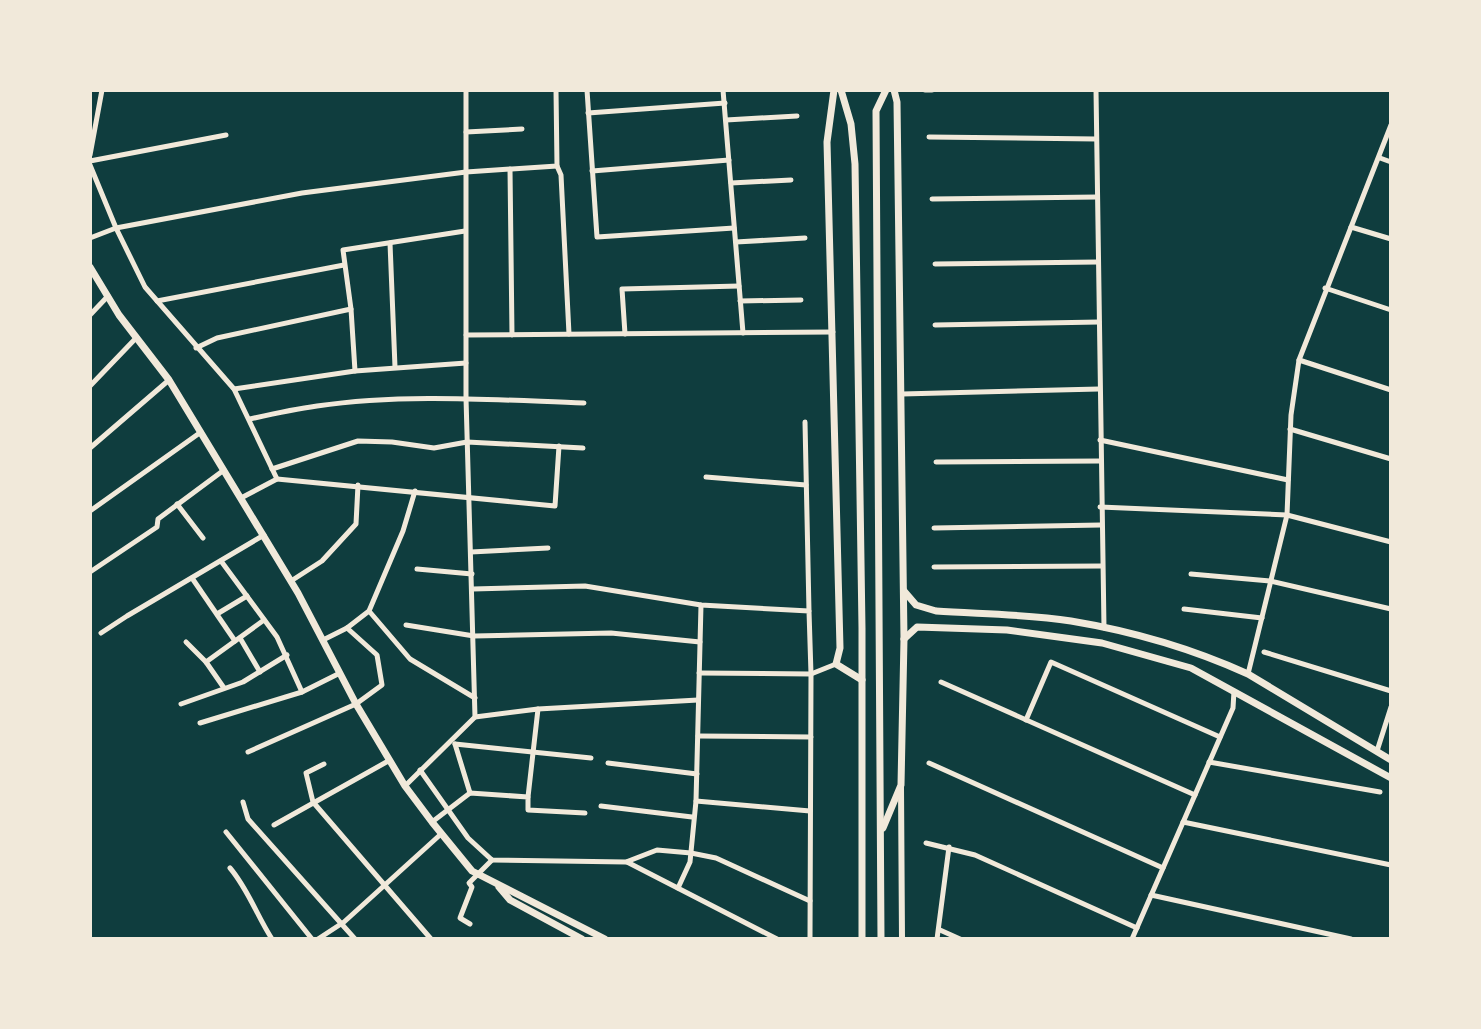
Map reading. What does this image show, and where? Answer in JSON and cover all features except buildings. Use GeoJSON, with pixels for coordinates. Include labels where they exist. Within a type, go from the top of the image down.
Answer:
{"type":"FeatureCollection","features":[{"type":"Feature","properties":{"kind":"main road"},"geometry":{"type":"LineString","coordinates":[[834,90],[827,142],[840,648],[836,664],[862,680]]}},
{"type":"Feature","properties":{"kind":"main road"},"geometry":{"type":"LineString","coordinates":[[841,90],[851,124],[855,164],[862,939]]}},
{"type":"Feature","properties":{"kind":"main road"},"geometry":{"type":"LineString","coordinates":[[881,939],[876,111],[886,90]]}},
{"type":"Feature","properties":{"kind":"main road"},"geometry":{"type":"LineString","coordinates":[[880,834],[901,785],[904,639],[897,102],[894,90]]}},
{"type":"Feature","properties":{"kind":"main road"},"geometry":{"type":"LineString","coordinates":[[90,267],[169,380],[291,581],[356,704],[405,786],[441,834],[468,869],[605,939]]}},
{"type":"Feature","properties":{"kind":"main road"},"geometry":{"type":"LineString","coordinates":[[904,591],[916,605],[936,611],[1070,621],[1195,653],[1248,674],[1391,760]]}},
{"type":"Feature","properties":{"kind":"main road"},"geometry":{"type":"LineString","coordinates":[[1013,617],[1013,631]]}},
{"type":"Feature","properties":{"kind":"main road"},"geometry":{"type":"LineString","coordinates":[[904,639],[917,627],[1013,631],[1102,643],[1191,668],[1391,778]]}},
{"type":"Feature","properties":{"kind":"main road"},"geometry":{"type":"LineString","coordinates":[[1326,742],[1335,727]]}},
{"type":"Feature","properties":{"kind":"main road"},"geometry":{"type":"LineString","coordinates":[[497,886],[510,900],[582,939]]}},
{"type":"Feature","properties":{"kind":"street"},"geometry":{"type":"LineString","coordinates":[[90,155],[102,90]]}},
{"type":"Feature","properties":{"kind":"street"},"geometry":{"type":"LineString","coordinates":[[466,90],[466,398],[475,717]]}},
{"type":"Feature","properties":{"kind":"street"},"geometry":{"type":"LineString","coordinates":[[556,90],[557,166],[561,175],[569,334]]}},
{"type":"Feature","properties":{"kind":"street"},"geometry":{"type":"LineString","coordinates":[[587,90],[597,237],[734,228]]}},
{"type":"Feature","properties":{"kind":"street"},"geometry":{"type":"LineString","coordinates":[[723,90],[743,333]]}},
{"type":"Feature","properties":{"kind":"street"},"geometry":{"type":"LineString","coordinates":[[925,90],[932,90]]}},
{"type":"Feature","properties":{"kind":"street"},"geometry":{"type":"LineString","coordinates":[[1096,90],[1104,628]]}},
{"type":"Feature","properties":{"kind":"street"},"geometry":{"type":"LineString","coordinates":[[588,113],[725,103]]}},
{"type":"Feature","properties":{"kind":"street"},"geometry":{"type":"LineString","coordinates":[[726,120],[797,116]]}},
{"type":"Feature","properties":{"kind":"street"},"geometry":{"type":"LineString","coordinates":[[1248,674],[1287,515],[1290,429],[1299,360],[1391,125]]}},
{"type":"Feature","properties":{"kind":"street"},"geometry":{"type":"LineString","coordinates":[[466,132],[522,129]]}},
{"type":"Feature","properties":{"kind":"street"},"geometry":{"type":"LineString","coordinates":[[226,135],[90,163],[116,228],[145,287],[234,389],[277,479]]}},
{"type":"Feature","properties":{"kind":"street"},"geometry":{"type":"LineString","coordinates":[[929,137],[1096,139]]}},
{"type":"Feature","properties":{"kind":"street"},"geometry":{"type":"LineString","coordinates":[[1380,158],[1391,162]]}},
{"type":"Feature","properties":{"kind":"street"},"geometry":{"type":"LineString","coordinates":[[592,171],[729,160]]}},
{"type":"Feature","properties":{"kind":"street"},"geometry":{"type":"LineString","coordinates":[[90,238],[116,228],[302,193],[466,172],[557,166]]}},
{"type":"Feature","properties":{"kind":"street"},"geometry":{"type":"LineString","coordinates":[[510,169],[512,335]]}},
{"type":"Feature","properties":{"kind":"street"},"geometry":{"type":"LineString","coordinates":[[731,183],[791,180]]}},
{"type":"Feature","properties":{"kind":"street"},"geometry":{"type":"LineString","coordinates":[[932,199],[1097,197]]}},
{"type":"Feature","properties":{"kind":"street"},"geometry":{"type":"LineString","coordinates":[[1351,227],[1391,239]]}},
{"type":"Feature","properties":{"kind":"street"},"geometry":{"type":"LineString","coordinates":[[355,371],[343,250],[465,231]]}},
{"type":"Feature","properties":{"kind":"street"},"geometry":{"type":"LineString","coordinates":[[736,242],[805,238]]}},
{"type":"Feature","properties":{"kind":"street"},"geometry":{"type":"LineString","coordinates":[[390,243],[395,367]]}},
{"type":"Feature","properties":{"kind":"street"},"geometry":{"type":"LineString","coordinates":[[935,264],[1098,262]]}},
{"type":"Feature","properties":{"kind":"street"},"geometry":{"type":"LineString","coordinates":[[157,301],[344,265]]}},
{"type":"Feature","properties":{"kind":"street"},"geometry":{"type":"LineString","coordinates":[[625,334],[622,289],[739,286]]}},
{"type":"Feature","properties":{"kind":"street"},"geometry":{"type":"LineString","coordinates":[[1325,288],[1391,310]]}},
{"type":"Feature","properties":{"kind":"street"},"geometry":{"type":"LineString","coordinates":[[90,315],[108,296]]}},
{"type":"Feature","properties":{"kind":"street"},"geometry":{"type":"LineString","coordinates":[[740,301],[801,300]]}},
{"type":"Feature","properties":{"kind":"street"},"geometry":{"type":"LineString","coordinates":[[196,348],[217,338],[351,309]]}},
{"type":"Feature","properties":{"kind":"street"},"geometry":{"type":"LineString","coordinates":[[935,325],[1099,322]]}},
{"type":"Feature","properties":{"kind":"street"},"geometry":{"type":"LineString","coordinates":[[466,335],[834,332]]}},
{"type":"Feature","properties":{"kind":"street"},"geometry":{"type":"LineString","coordinates":[[90,386],[137,337]]}},
{"type":"Feature","properties":{"kind":"street"},"geometry":{"type":"LineString","coordinates":[[1299,360],[1391,390]]}},
{"type":"Feature","properties":{"kind":"street"},"geometry":{"type":"LineString","coordinates":[[234,389],[355,371],[466,363]]}},
{"type":"Feature","properties":{"kind":"street"},"geometry":{"type":"LineString","coordinates":[[90,448],[169,380]]}},
{"type":"Feature","properties":{"kind":"street"},"geometry":{"type":"LineString","coordinates":[[902,394],[1099,389]]}},
{"type":"Feature","properties":{"kind":"street"},"geometry":{"type":"LineString","coordinates":[[250,419],[318,405],[388,399],[466,398],[584,403]]}},
{"type":"Feature","properties":{"kind":"street"},"geometry":{"type":"LineString","coordinates":[[805,422],[811,674],[810,939]]}},
{"type":"Feature","properties":{"kind":"street"},"geometry":{"type":"LineString","coordinates":[[1290,429],[1391,459]]}},
{"type":"Feature","properties":{"kind":"street"},"geometry":{"type":"LineString","coordinates":[[90,511],[201,432]]}},
{"type":"Feature","properties":{"kind":"street"},"geometry":{"type":"LineString","coordinates":[[1100,440],[1288,480]]}},
{"type":"Feature","properties":{"kind":"street"},"geometry":{"type":"LineString","coordinates":[[272,469],[358,441],[434,448],[467,442],[583,448]]}},
{"type":"Feature","properties":{"kind":"street"},"geometry":{"type":"LineString","coordinates":[[241,498],[277,479],[555,506],[559,446]]}},
{"type":"Feature","properties":{"kind":"street"},"geometry":{"type":"LineString","coordinates":[[936,462],[1100,461]]}},
{"type":"Feature","properties":{"kind":"street"},"geometry":{"type":"LineString","coordinates":[[90,572],[157,527],[158,519],[224,470]]}},
{"type":"Feature","properties":{"kind":"street"},"geometry":{"type":"LineString","coordinates":[[706,477],[806,485]]}},
{"type":"Feature","properties":{"kind":"street"},"geometry":{"type":"LineString","coordinates":[[291,581],[322,561],[356,524],[358,485]]}},
{"type":"Feature","properties":{"kind":"street"},"geometry":{"type":"LineString","coordinates":[[323,640],[347,628],[369,611],[403,531],[415,491]]}},
{"type":"Feature","properties":{"kind":"street"},"geometry":{"type":"LineString","coordinates":[[177,504],[203,538]]}},
{"type":"Feature","properties":{"kind":"street"},"geometry":{"type":"LineString","coordinates":[[1100,507],[1287,515],[1391,542]]}},
{"type":"Feature","properties":{"kind":"street"},"geometry":{"type":"LineString","coordinates":[[934,528],[1101,525]]}},
{"type":"Feature","properties":{"kind":"street"},"geometry":{"type":"LineString","coordinates":[[101,633],[264,535]]}},
{"type":"Feature","properties":{"kind":"street"},"geometry":{"type":"LineString","coordinates":[[471,552],[548,548]]}},
{"type":"Feature","properties":{"kind":"street"},"geometry":{"type":"LineString","coordinates":[[220,561],[287,655],[302,692]]}},
{"type":"Feature","properties":{"kind":"street"},"geometry":{"type":"LineString","coordinates":[[934,567],[1102,566]]}},
{"type":"Feature","properties":{"kind":"street"},"geometry":{"type":"LineString","coordinates":[[417,569],[472,574]]}},
{"type":"Feature","properties":{"kind":"street"},"geometry":{"type":"LineString","coordinates":[[1191,574],[1270,581],[1391,609]]}},
{"type":"Feature","properties":{"kind":"street"},"geometry":{"type":"LineString","coordinates":[[192,578],[260,672]]}},
{"type":"Feature","properties":{"kind":"street"},"geometry":{"type":"LineString","coordinates":[[473,589],[585,586],[701,605],[809,611]]}},
{"type":"Feature","properties":{"kind":"street"},"geometry":{"type":"LineString","coordinates":[[217,614],[247,596]]}},
{"type":"Feature","properties":{"kind":"street"},"geometry":{"type":"LineString","coordinates":[[678,888],[690,862],[692,817],[696,801],[701,605]]}},
{"type":"Feature","properties":{"kind":"street"},"geometry":{"type":"LineString","coordinates":[[1184,609],[1262,618]]}},
{"type":"Feature","properties":{"kind":"street"},"geometry":{"type":"LineString","coordinates":[[369,611],[410,659],[475,699]]}},
{"type":"Feature","properties":{"kind":"street"},"geometry":{"type":"LineString","coordinates":[[206,662],[264,620]]}},
{"type":"Feature","properties":{"kind":"street"},"geometry":{"type":"LineString","coordinates":[[406,625],[474,636],[611,633],[700,642]]}},
{"type":"Feature","properties":{"kind":"street"},"geometry":{"type":"LineString","coordinates":[[248,752],[356,704],[382,685],[377,655],[347,628]]}},
{"type":"Feature","properties":{"kind":"street"},"geometry":{"type":"LineString","coordinates":[[186,642],[206,662],[224,688]]}},
{"type":"Feature","properties":{"kind":"street"},"geometry":{"type":"LineString","coordinates":[[1264,652],[1391,691]]}},
{"type":"Feature","properties":{"kind":"street"},"geometry":{"type":"LineString","coordinates":[[181,704],[260,672],[287,655]]}},
{"type":"Feature","properties":{"kind":"street"},"geometry":{"type":"LineString","coordinates":[[1026,720],[1051,662],[1220,737]]}},
{"type":"Feature","properties":{"kind":"street"},"geometry":{"type":"LineString","coordinates":[[699,673],[811,674],[836,664]]}},
{"type":"Feature","properties":{"kind":"street"},"geometry":{"type":"LineString","coordinates":[[200,723],[302,692],[340,673]]}},
{"type":"Feature","properties":{"kind":"street"},"geometry":{"type":"LineString","coordinates":[[941,682],[1195,795]]}},
{"type":"Feature","properties":{"kind":"street"},"geometry":{"type":"LineString","coordinates":[[1132,939],[1233,708],[1234,691]]}},
{"type":"Feature","properties":{"kind":"street"},"geometry":{"type":"LineString","coordinates":[[405,786],[475,717],[538,709],[698,700]]}},
{"type":"Feature","properties":{"kind":"street"},"geometry":{"type":"LineString","coordinates":[[1377,752],[1391,707]]}},
{"type":"Feature","properties":{"kind":"street"},"geometry":{"type":"LineString","coordinates":[[538,709],[528,810],[585,813]]}},
{"type":"Feature","properties":{"kind":"street"},"geometry":{"type":"LineString","coordinates":[[698,736],[811,737]]}},
{"type":"Feature","properties":{"kind":"street"},"geometry":{"type":"LineString","coordinates":[[452,742],[591,758]]}},
{"type":"Feature","properties":{"kind":"street"},"geometry":{"type":"LineString","coordinates":[[452,742],[470,793]]}},
{"type":"Feature","properties":{"kind":"street"},"geometry":{"type":"LineString","coordinates":[[274,825],[390,760]]}},
{"type":"Feature","properties":{"kind":"street"},"geometry":{"type":"LineString","coordinates":[[1209,762],[1380,792]]}},
{"type":"Feature","properties":{"kind":"street"},"geometry":{"type":"LineString","coordinates":[[608,763],[697,774]]}},
{"type":"Feature","properties":{"kind":"street"},"geometry":{"type":"LineString","coordinates":[[929,763],[1163,868]]}},
{"type":"Feature","properties":{"kind":"street"},"geometry":{"type":"LineString","coordinates":[[324,764],[306,773],[313,802],[431,939]]}},
{"type":"Feature","properties":{"kind":"street"},"geometry":{"type":"LineString","coordinates":[[420,770],[468,838],[492,860],[626,862],[657,850],[691,853],[716,858],[810,901]]}},
{"type":"Feature","properties":{"kind":"street"},"geometry":{"type":"LineString","coordinates":[[901,785],[902,939]]}},
{"type":"Feature","properties":{"kind":"street"},"geometry":{"type":"LineString","coordinates":[[432,822],[470,793],[528,797]]}},
{"type":"Feature","properties":{"kind":"street"},"geometry":{"type":"LineString","coordinates":[[696,801],[810,811]]}},
{"type":"Feature","properties":{"kind":"street"},"geometry":{"type":"LineString","coordinates":[[243,802],[248,819],[355,939]]}},
{"type":"Feature","properties":{"kind":"street"},"geometry":{"type":"LineString","coordinates":[[601,806],[692,817]]}},
{"type":"Feature","properties":{"kind":"street"},"geometry":{"type":"LineString","coordinates":[[1183,822],[1391,865]]}},
{"type":"Feature","properties":{"kind":"street"},"geometry":{"type":"LineString","coordinates":[[226,832],[315,939],[341,923],[441,834]]}},
{"type":"Feature","properties":{"kind":"street"},"geometry":{"type":"LineString","coordinates":[[926,843],[975,855],[1137,928]]}},
{"type":"Feature","properties":{"kind":"street"},"geometry":{"type":"LineString","coordinates":[[937,939],[949,847]]}},
{"type":"Feature","properties":{"kind":"street"},"geometry":{"type":"LineString","coordinates":[[470,924],[460,918],[472,887],[469,883],[492,860]]}},
{"type":"Feature","properties":{"kind":"street"},"geometry":{"type":"LineString","coordinates":[[626,862],[777,939]]}},
{"type":"Feature","properties":{"kind":"street"},"geometry":{"type":"LineString","coordinates":[[230,868],[242,882],[254,912],[271,939]]}},
{"type":"Feature","properties":{"kind":"street"},"geometry":{"type":"LineString","coordinates":[[1151,895],[1351,939]]}},
{"type":"Feature","properties":{"kind":"street"},"geometry":{"type":"LineString","coordinates":[[940,930],[960,939]]}}]}
